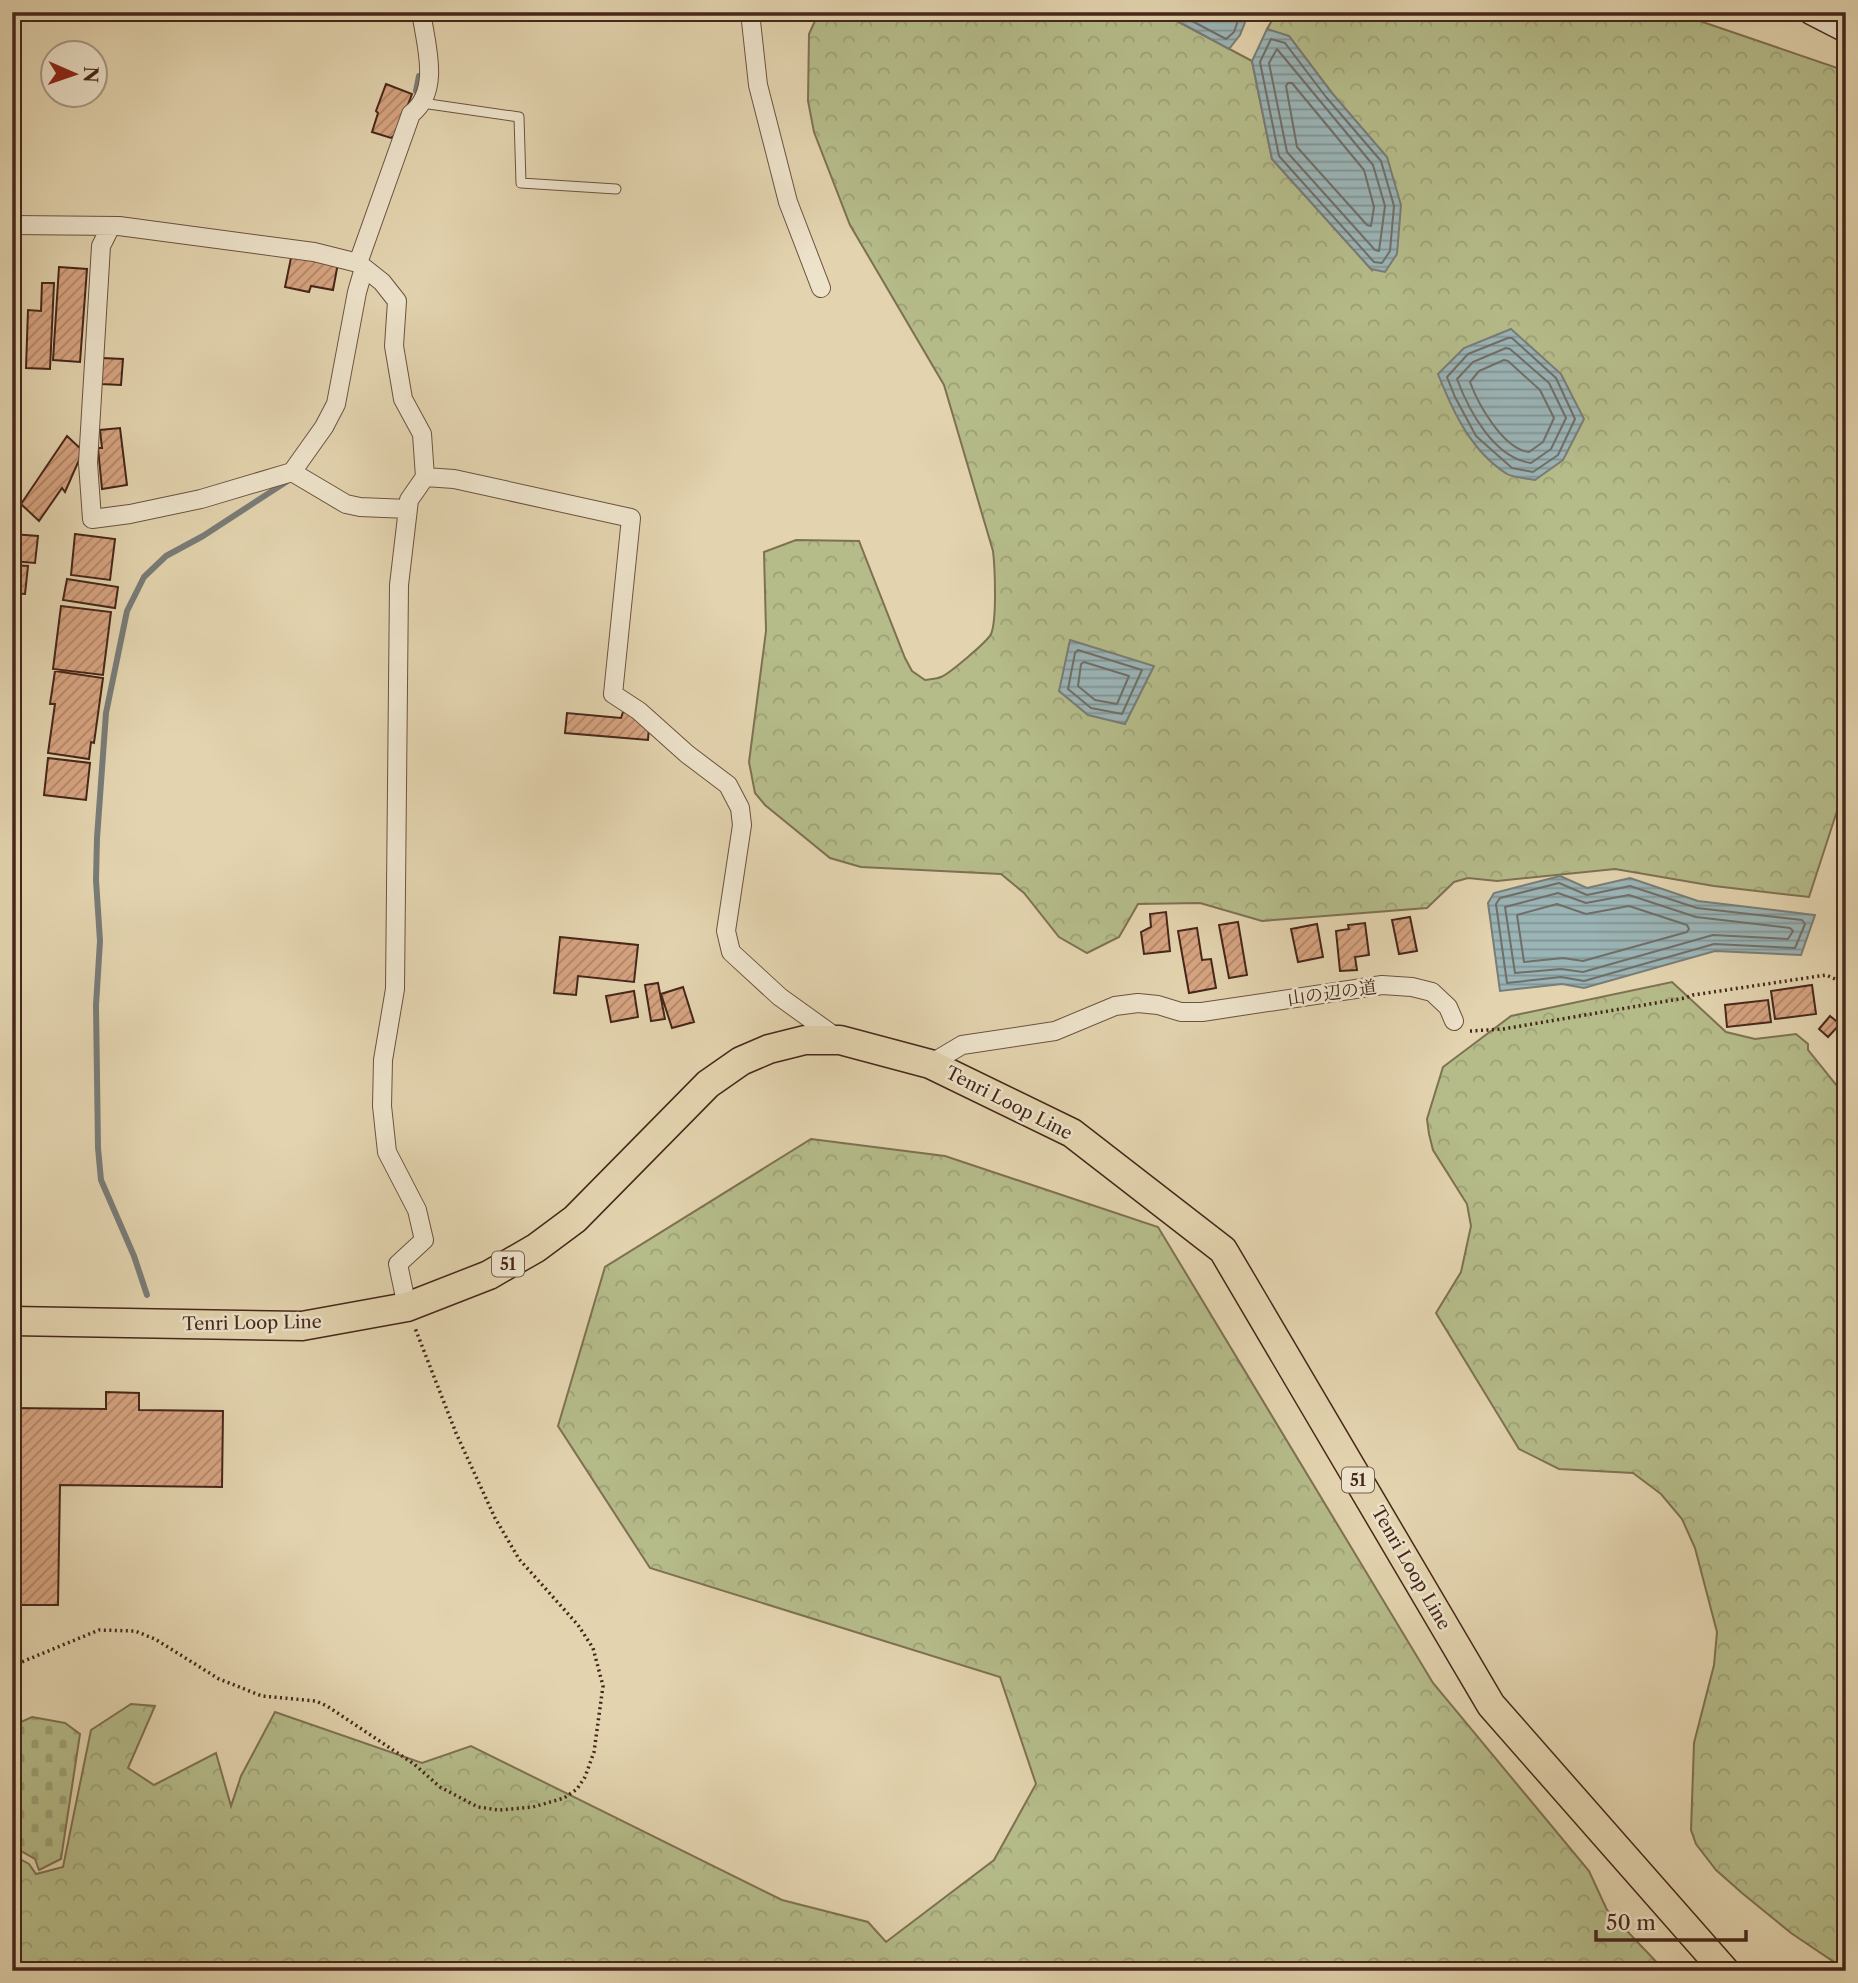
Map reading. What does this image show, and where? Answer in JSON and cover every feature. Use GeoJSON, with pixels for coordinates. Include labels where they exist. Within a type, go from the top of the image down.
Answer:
{"type":"FeatureCollection","features":[{"type":"Feature","properties":{"kind":"main road","name":"Tenri Loop Line"},"geometry":{"type":"LineString","coordinates":[[12,1321],[302,1326],[407,1307],[489,1275],[536,1248],[575,1219],[708,1084],[741,1061],[769,1049],[805,1040],[840,1040],[930,1064],[1072,1133],[1223,1250],[1492,1705],[1725,1971]]}},
{"type":"Feature","properties":{"kind":"street"},"geometry":{"type":"LineString","coordinates":[[111,226],[101,246],[88,463],[92,519],[201,499],[292,472],[324,427],[336,404],[361,266],[411,114],[422,103],[428,91],[428,59],[421,12]]}},
{"type":"Feature","properties":{"kind":"street"},"geometry":{"type":"LineString","coordinates":[[750,12],[758,85],[785,189],[821,288]]}},
{"type":"Feature","properties":{"kind":"street"},"geometry":{"type":"LineString","coordinates":[[1811,12],[1846,30]]}},
{"type":"Feature","properties":{"kind":"street"},"geometry":{"type":"LineString","coordinates":[[12,225],[111,226],[314,251],[361,266],[382,282],[397,301],[394,346],[396,359],[403,399],[422,434],[425,477],[409,500],[399,585],[395,989],[383,1060],[382,1106],[387,1152],[417,1210],[424,1240],[398,1264],[407,1307]]}},
{"type":"Feature","properties":{"kind":"street"},"geometry":{"type":"LineString","coordinates":[[292,472],[346,504],[408,509]]}},
{"type":"Feature","properties":{"kind":"street"},"geometry":{"type":"LineString","coordinates":[[425,477],[454,479],[631,518],[613,694],[639,711],[687,754],[728,785],[740,807],[742,825],[726,931],[731,951],[780,997],[840,1040]]}},
{"type":"Feature","properties":{"kind":"street","name":"山の辺の道"},"geometry":{"type":"LineString","coordinates":[[930,1064],[962,1045],[1055,1031],[1115,1006],[1138,1003],[1158,1005],[1181,1012],[1202,1012],[1382,985],[1412,987],[1432,992],[1448,1007],[1454,1021]]}},
{"type":"Feature","properties":{"kind":"lane"},"geometry":{"type":"LineString","coordinates":[[422,103],[519,117],[521,183],[615,189]]}},
{"type":"Feature","properties":{"kind":"path"},"geometry":{"type":"LineString","coordinates":[[1454,1021],[1461,1030],[1477,1033],[1814,977],[1833,977],[1846,984]]}},
{"type":"Feature","properties":{"kind":"path"},"geometry":{"type":"LineString","coordinates":[[12,1666],[99,1630],[135,1631],[155,1639],[219,1679],[262,1696],[316,1702],[327,1706],[414,1764],[440,1787],[478,1807],[499,1810],[533,1807],[564,1798],[577,1789],[585,1777],[594,1752],[603,1686],[599,1665],[593,1648],[578,1625],[519,1559],[495,1518],[456,1433],[407,1307]]}},
{"type":"Feature","properties":{"kind":"green space"},"geometry":{"type":"Polygon","coordinates":[[[819,12],[1160,12],[1252,61],[1272,159],[1371,269],[1332,93],[1289,36],[1267,29],[1277,12],[1494,12],[1545,18],[1694,19],[1846,71],[1846,802],[1838,808],[1809,897],[1714,886],[1615,869],[1497,881],[1468,878],[1454,882],[1427,908],[1262,921],[1200,903],[1138,904],[1119,937],[1087,953],[1059,937],[1024,893],[1001,874],[861,867],[830,858],[765,805],[755,793],[749,762],[766,631],[764,552],[796,540],[859,541],[905,658],[912,671],[925,680],[945,675],[976,650],[991,634],[994,618],[993,551],[944,385],[850,225],[814,132],[808,101],[809,34],[819,12]]]}},
{"type":"Feature","properties":{"kind":"green space"},"geometry":{"type":"Polygon","coordinates":[[[1672,982],[1726,1032],[1755,1039],[1796,1034],[1808,1044],[1808,1050],[1846,1097],[1846,1970],[1791,1933],[1742,1893],[1716,1870],[1696,1844],[1691,1830],[1694,1743],[1714,1665],[1717,1632],[1695,1548],[1682,1519],[1661,1494],[1633,1473],[1559,1469],[1519,1449],[1436,1313],[1461,1272],[1471,1226],[1467,1204],[1433,1150],[1429,1134],[1427,1119],[1443,1067],[1511,1016],[1672,982]]]}},
{"type":"Feature","properties":{"kind":"green space"},"geometry":{"type":"Polygon","coordinates":[[[811,1139],[945,1156],[1158,1227],[1433,1683],[1589,1871],[1607,1910],[1665,1971],[12,1971],[12,1862],[20,1859],[29,1864],[36,1874],[63,1867],[91,1730],[131,1704],[155,1706],[128,1768],[154,1785],[216,1753],[231,1806],[241,1776],[275,1712],[422,1763],[471,1746],[782,1900],[868,1922],[886,1942],[994,1860],[1036,1784],[1000,1677],[650,1568],[558,1426],[605,1267],[811,1139]]]}},
{"type":"Feature","properties":{"kind":"green space"},"geometry":{"type":"Polygon","coordinates":[[[32,1717],[65,1723],[80,1734],[61,1859],[39,1870],[35,1859],[19,1850],[12,1856],[12,1726],[32,1717]]]}},
{"type":"Feature","properties":{"kind":"water"},"geometry":{"type":"Polygon","coordinates":[[[1161,12],[1249,12],[1240,35],[1229,49],[1161,12]]]}},
{"type":"Feature","properties":{"kind":"water"},"geometry":{"type":"Polygon","coordinates":[[[1267,29],[1289,36],[1332,93],[1387,157],[1401,205],[1397,254],[1385,272],[1371,269],[1272,159],[1252,61],[1267,29]]]}},
{"type":"Feature","properties":{"kind":"water"},"geometry":{"type":"Polygon","coordinates":[[[1511,329],[1561,374],[1584,419],[1563,460],[1535,480],[1507,474],[1483,454],[1457,416],[1438,374],[1464,348],[1511,329]]]}},
{"type":"Feature","properties":{"kind":"water"},"geometry":{"type":"Polygon","coordinates":[[[1070,640],[1154,666],[1125,724],[1088,715],[1059,691],[1070,640]]]}},
{"type":"Feature","properties":{"kind":"water"},"geometry":{"type":"Polygon","coordinates":[[[1560,876],[1587,888],[1630,878],[1698,901],[1815,915],[1801,955],[1715,951],[1584,988],[1562,984],[1500,991],[1488,903],[1494,893],[1560,876]]]}},
{"type":"Feature","properties":{"kind":"building"},"geometry":{"type":"Polygon","coordinates":[[[386,84],[412,94],[397,133],[391,138],[372,132],[386,84]]]}},
{"type":"Feature","properties":{"kind":"building"},"geometry":{"type":"Polygon","coordinates":[[[292,253],[338,263],[333,290],[311,286],[309,292],[285,287],[292,253]]]}},
{"type":"Feature","properties":{"kind":"building"},"geometry":{"type":"Polygon","coordinates":[[[59,267],[87,269],[80,362],[53,360],[59,267]]]}},
{"type":"Feature","properties":{"kind":"building"},"geometry":{"type":"Polygon","coordinates":[[[42,283],[54,283],[50,369],[26,368],[28,310],[41,311],[42,283]]]}},
{"type":"Feature","properties":{"kind":"building"},"geometry":{"type":"Polygon","coordinates":[[[102,358],[123,359],[121,385],[101,384],[102,358]]]}},
{"type":"Feature","properties":{"kind":"building"},"geometry":{"type":"Polygon","coordinates":[[[120,428],[127,485],[102,489],[98,448],[102,448],[100,430],[120,428]]]}},
{"type":"Feature","properties":{"kind":"building"},"geometry":{"type":"Polygon","coordinates":[[[67,436],[83,451],[65,492],[62,488],[39,521],[21,504],[67,436]]]}},
{"type":"Feature","properties":{"kind":"building"},"geometry":{"type":"Polygon","coordinates":[[[12,534],[38,536],[35,563],[12,561],[12,534]]]}},
{"type":"Feature","properties":{"kind":"building"},"geometry":{"type":"Polygon","coordinates":[[[75,534],[115,539],[110,580],[71,575],[75,534]]]}},
{"type":"Feature","properties":{"kind":"building"},"geometry":{"type":"Polygon","coordinates":[[[12,565],[28,566],[25,594],[12,593],[12,565]]]}},
{"type":"Feature","properties":{"kind":"building"},"geometry":{"type":"Polygon","coordinates":[[[67,579],[118,587],[115,608],[63,600],[67,579]]]}},
{"type":"Feature","properties":{"kind":"building"},"geometry":{"type":"Polygon","coordinates":[[[61,606],[111,612],[103,675],[53,669],[61,606]]]}},
{"type":"Feature","properties":{"kind":"building"},"geometry":{"type":"Polygon","coordinates":[[[55,671],[103,678],[94,743],[91,742],[89,759],[48,753],[55,704],[50,704],[55,671]]]}},
{"type":"Feature","properties":{"kind":"building"},"geometry":{"type":"Polygon","coordinates":[[[623,712],[636,713],[649,726],[648,740],[565,733],[567,713],[621,718],[623,712]]]}},
{"type":"Feature","properties":{"kind":"building"},"geometry":{"type":"Polygon","coordinates":[[[48,758],[90,763],[86,800],[44,795],[48,758]]]}},
{"type":"Feature","properties":{"kind":"building"},"geometry":{"type":"Polygon","coordinates":[[[1166,912],[1170,951],[1144,954],[1141,932],[1151,927],[1150,914],[1166,912]]]}},
{"type":"Feature","properties":{"kind":"building"},"geometry":{"type":"Polygon","coordinates":[[[1410,917],[1417,951],[1399,954],[1392,920],[1410,917]]]}},
{"type":"Feature","properties":{"kind":"building"},"geometry":{"type":"Polygon","coordinates":[[[1238,922],[1247,975],[1229,978],[1219,925],[1238,922]]]}},
{"type":"Feature","properties":{"kind":"building"},"geometry":{"type":"Polygon","coordinates":[[[1365,923],[1369,955],[1355,957],[1357,970],[1340,971],[1336,931],[1349,929],[1348,925],[1365,923]]]}},
{"type":"Feature","properties":{"kind":"building"},"geometry":{"type":"Polygon","coordinates":[[[1317,924],[1323,957],[1298,962],[1291,929],[1317,924]]]}},
{"type":"Feature","properties":{"kind":"building"},"geometry":{"type":"Polygon","coordinates":[[[1197,928],[1202,960],[1211,959],[1216,988],[1189,993],[1178,931],[1197,928]]]}},
{"type":"Feature","properties":{"kind":"building"},"geometry":{"type":"Polygon","coordinates":[[[560,937],[638,945],[634,982],[578,976],[576,995],[554,993],[560,937]]]}},
{"type":"Feature","properties":{"kind":"building"},"geometry":{"type":"Polygon","coordinates":[[[658,983],[665,1019],[651,1021],[645,985],[658,983]]]}},
{"type":"Feature","properties":{"kind":"building"},"geometry":{"type":"Polygon","coordinates":[[[1812,985],[1816,1014],[1775,1019],[1771,991],[1812,985]]]}},
{"type":"Feature","properties":{"kind":"building"},"geometry":{"type":"Polygon","coordinates":[[[683,987],[694,1022],[672,1028],[661,994],[683,987]]]}},
{"type":"Feature","properties":{"kind":"building"},"geometry":{"type":"Polygon","coordinates":[[[634,991],[638,1017],[611,1022],[606,996],[634,991]]]}},
{"type":"Feature","properties":{"kind":"building"},"geometry":{"type":"Polygon","coordinates":[[[1768,1000],[1771,1022],[1727,1027],[1725,1005],[1768,1000]]]}},
{"type":"Feature","properties":{"kind":"building"},"geometry":{"type":"Polygon","coordinates":[[[1830,1016],[1840,1024],[1828,1037],[1819,1029],[1830,1016]]]}},
{"type":"Feature","properties":{"kind":"building"},"geometry":{"type":"Polygon","coordinates":[[[106,1392],[139,1393],[139,1410],[223,1411],[222,1487],[60,1485],[58,1605],[12,1605],[12,1408],[106,1409],[106,1392]]]}},
{"type":"Feature","properties":{"kind":"waterway"},"geometry":{"type":"LineString","coordinates":[[416,91],[419,76]]}},
{"type":"Feature","properties":{"kind":"waterway"},"geometry":{"type":"LineString","coordinates":[[147,1295],[134,1256],[101,1180],[98,1148],[96,1005],[100,941],[96,880],[106,713],[127,611],[144,577],[166,556],[203,536],[289,480]]}}]}
